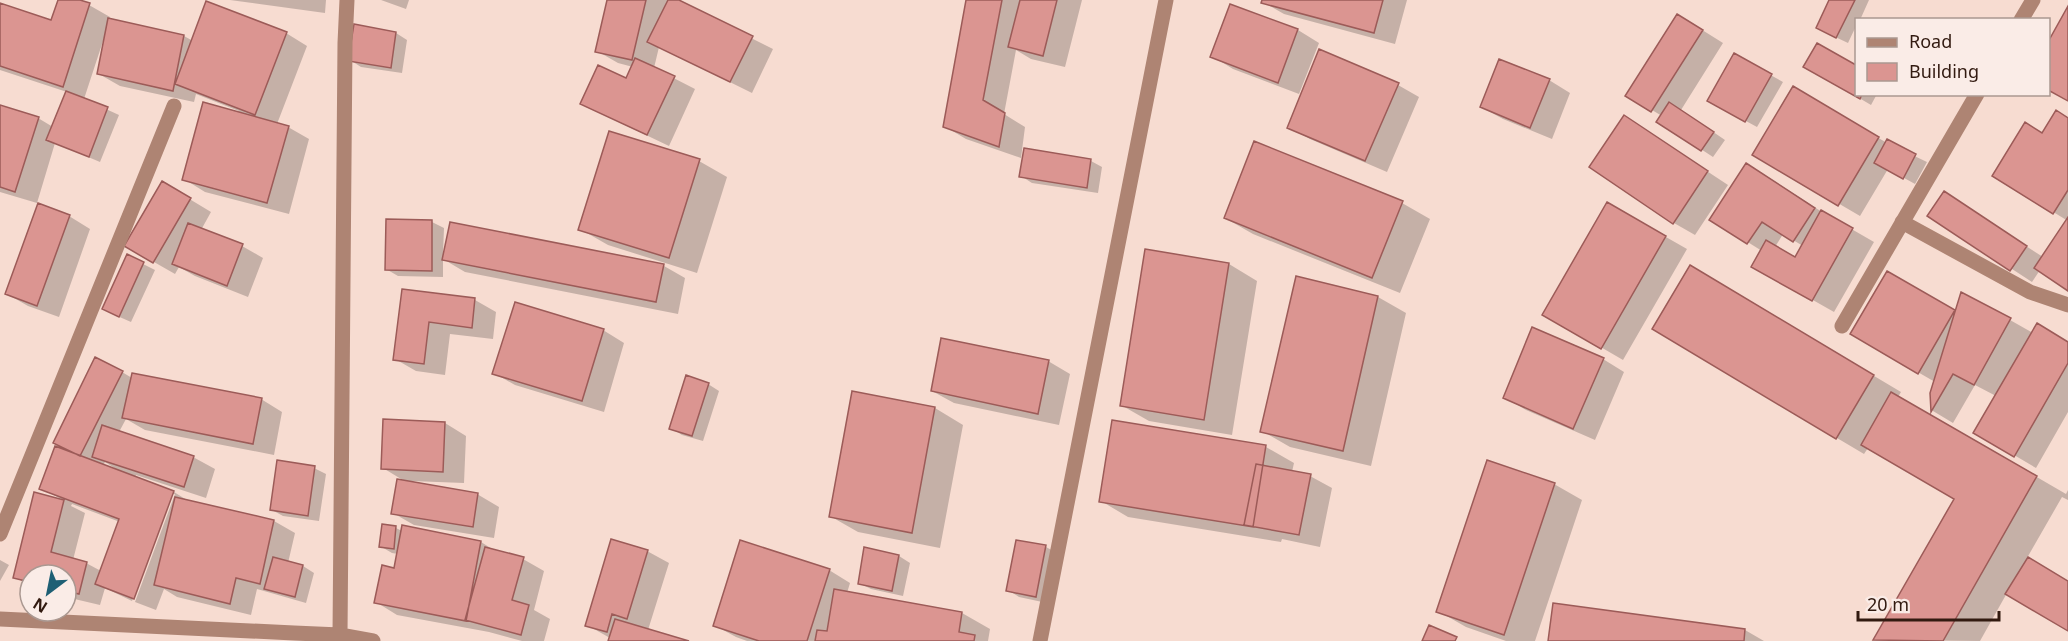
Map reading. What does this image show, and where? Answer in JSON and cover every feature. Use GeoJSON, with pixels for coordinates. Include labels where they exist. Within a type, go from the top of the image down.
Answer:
{"type":"FeatureCollection","features":[{"type":"Feature","properties":{"kind":"street"},"geometry":{"type":"LineString","coordinates":[[340,635],[344,55],[347,0]]}},
{"type":"Feature","properties":{"kind":"street"},"geometry":{"type":"LineString","coordinates":[[1040,641],[1166,0]]}},
{"type":"Feature","properties":{"kind":"street"},"geometry":{"type":"LineString","coordinates":[[2022,18],[2033,0]]}},
{"type":"Feature","properties":{"kind":"street"},"geometry":{"type":"LineString","coordinates":[[1842,326],[1976,96]]}},
{"type":"Feature","properties":{"kind":"street"},"geometry":{"type":"LineString","coordinates":[[0,534],[174,105]]}},
{"type":"Feature","properties":{"kind":"street"},"geometry":{"type":"LineString","coordinates":[[1902,222],[2030,292],[2068,305]]}},
{"type":"Feature","properties":{"kind":"street"},"geometry":{"type":"LineString","coordinates":[[0,619],[294,637],[340,635],[374,641]]}},
{"type":"Feature","properties":{"kind":"building"},"geometry":{"type":"Polygon","coordinates":[[[58,0],[80,0],[90,3],[63,87],[0,66],[0,3],[51,20],[58,0]]]}},
{"type":"Feature","properties":{"kind":"building"},"geometry":{"type":"Polygon","coordinates":[[[607,0],[646,0],[632,60],[595,52],[607,0]]]}},
{"type":"Feature","properties":{"kind":"building"},"geometry":{"type":"Polygon","coordinates":[[[668,0],[679,0],[753,36],[730,82],[647,42],[668,0]]]}},
{"type":"Feature","properties":{"kind":"building"},"geometry":{"type":"Polygon","coordinates":[[[966,0],[1002,0],[983,100],[1005,113],[999,147],[943,127],[966,0]]]}},
{"type":"Feature","properties":{"kind":"building"},"geometry":{"type":"Polygon","coordinates":[[[1020,0],[1057,0],[1043,56],[1008,47],[1020,0]]]}},
{"type":"Feature","properties":{"kind":"building"},"geometry":{"type":"Polygon","coordinates":[[[1262,0],[1383,0],[1374,33],[1261,3],[1262,0]]]}},
{"type":"Feature","properties":{"kind":"building"},"geometry":{"type":"Polygon","coordinates":[[[1829,0],[1855,0],[1836,38],[1816,28],[1829,0]]]}},
{"type":"Feature","properties":{"kind":"building"},"geometry":{"type":"Polygon","coordinates":[[[206,1],[287,32],[255,115],[175,84],[206,1]]]}},
{"type":"Feature","properties":{"kind":"building"},"geometry":{"type":"Polygon","coordinates":[[[1230,4],[1298,29],[1278,83],[1210,57],[1230,4]]]}},
{"type":"Feature","properties":{"kind":"building"},"geometry":{"type":"Polygon","coordinates":[[[2068,6],[2068,101],[2050,91],[2050,38],[2068,6]]]}},
{"type":"Feature","properties":{"kind":"building"},"geometry":{"type":"Polygon","coordinates":[[[1677,14],[1703,30],[1651,112],[1625,96],[1677,14]]]}},
{"type":"Feature","properties":{"kind":"building"},"geometry":{"type":"Polygon","coordinates":[[[108,18],[184,35],[173,91],[97,74],[108,18]]]}},
{"type":"Feature","properties":{"kind":"building"},"geometry":{"type":"Polygon","coordinates":[[[354,24],[396,32],[391,68],[348,61],[354,24]]]}},
{"type":"Feature","properties":{"kind":"building"},"geometry":{"type":"Polygon","coordinates":[[[1817,43],[1855,64],[1855,96],[1861,96],[1860,99],[1803,67],[1817,43]]]}},
{"type":"Feature","properties":{"kind":"building"},"geometry":{"type":"Polygon","coordinates":[[[1319,49],[1399,83],[1365,161],[1287,128],[1319,49]]]}},
{"type":"Feature","properties":{"kind":"building"},"geometry":{"type":"Polygon","coordinates":[[[1734,53],[1772,74],[1745,122],[1707,101],[1734,53]]]}},
{"type":"Feature","properties":{"kind":"building"},"geometry":{"type":"Polygon","coordinates":[[[635,58],[675,76],[647,135],[580,104],[598,65],[626,78],[635,58]]]}},
{"type":"Feature","properties":{"kind":"building"},"geometry":{"type":"Polygon","coordinates":[[[1499,59],[1550,79],[1530,128],[1480,107],[1499,59]]]}},
{"type":"Feature","properties":{"kind":"building"},"geometry":{"type":"Polygon","coordinates":[[[1793,86],[1879,137],[1838,206],[1752,155],[1793,86]]]}},
{"type":"Feature","properties":{"kind":"building"},"geometry":{"type":"Polygon","coordinates":[[[66,91],[108,107],[89,157],[46,140],[66,91]]]}},
{"type":"Feature","properties":{"kind":"building"},"geometry":{"type":"Polygon","coordinates":[[[203,102],[289,126],[267,203],[182,180],[203,102]]]}},
{"type":"Feature","properties":{"kind":"building"},"geometry":{"type":"Polygon","coordinates":[[[1669,102],[1714,132],[1701,151],[1656,122],[1669,102]]]}},
{"type":"Feature","properties":{"kind":"building"},"geometry":{"type":"Polygon","coordinates":[[[0,105],[39,117],[15,192],[0,187],[0,105]]]}},
{"type":"Feature","properties":{"kind":"building"},"geometry":{"type":"Polygon","coordinates":[[[2056,110],[2068,118],[2068,190],[2053,214],[1992,176],[2025,122],[2042,133],[2056,110]]]}},
{"type":"Feature","properties":{"kind":"building"},"geometry":{"type":"Polygon","coordinates":[[[1624,115],[1708,171],[1673,224],[1589,167],[1624,115]]]}},
{"type":"Feature","properties":{"kind":"building"},"geometry":{"type":"Polygon","coordinates":[[[609,131],[700,159],[669,258],[578,230],[609,131]]]}},
{"type":"Feature","properties":{"kind":"building"},"geometry":{"type":"Polygon","coordinates":[[[1887,139],[1916,154],[1903,179],[1874,163],[1887,139]]]}},
{"type":"Feature","properties":{"kind":"building"},"geometry":{"type":"Polygon","coordinates":[[[1254,141],[1403,201],[1372,278],[1224,218],[1254,141]]]}},
{"type":"Feature","properties":{"kind":"building"},"geometry":{"type":"Polygon","coordinates":[[[1024,148],[1091,159],[1087,188],[1019,177],[1024,148]]]}},
{"type":"Feature","properties":{"kind":"building"},"geometry":{"type":"Polygon","coordinates":[[[1746,163],[1815,208],[1793,242],[1762,222],[1747,244],[1709,220],[1746,163]]]}},
{"type":"Feature","properties":{"kind":"building"},"geometry":{"type":"Polygon","coordinates":[[[162,181],[191,198],[153,263],[124,246],[162,181]]]}},
{"type":"Feature","properties":{"kind":"building"},"geometry":{"type":"Polygon","coordinates":[[[1944,191],[2027,246],[2010,271],[1927,216],[1944,191]]]}},
{"type":"Feature","properties":{"kind":"building"},"geometry":{"type":"Polygon","coordinates":[[[1607,202],[1666,236],[1601,349],[1542,315],[1607,202]]]}},
{"type":"Feature","properties":{"kind":"building"},"geometry":{"type":"Polygon","coordinates":[[[38,203],[70,215],[37,306],[5,294],[38,203]]]}},
{"type":"Feature","properties":{"kind":"building"},"geometry":{"type":"Polygon","coordinates":[[[1821,210],[1853,228],[1812,301],[1751,267],[1766,240],[1795,257],[1821,210]]]}},
{"type":"Feature","properties":{"kind":"building"},"geometry":{"type":"Polygon","coordinates":[[[2068,217],[2068,291],[2034,268],[2068,217]]]}},
{"type":"Feature","properties":{"kind":"building"},"geometry":{"type":"Polygon","coordinates":[[[386,219],[432,220],[432,271],[385,270],[386,219]]]}},
{"type":"Feature","properties":{"kind":"building"},"geometry":{"type":"Polygon","coordinates":[[[450,222],[664,264],[656,302],[442,260],[450,222]]]}},
{"type":"Feature","properties":{"kind":"building"},"geometry":{"type":"Polygon","coordinates":[[[188,223],[243,244],[227,286],[172,264],[188,223]]]}},
{"type":"Feature","properties":{"kind":"building"},"geometry":{"type":"Polygon","coordinates":[[[1145,249],[1229,263],[1204,420],[1120,406],[1145,249]]]}},
{"type":"Feature","properties":{"kind":"building"},"geometry":{"type":"Polygon","coordinates":[[[127,254],[144,262],[119,317],[102,309],[127,254]]]}},
{"type":"Feature","properties":{"kind":"building"},"geometry":{"type":"Polygon","coordinates":[[[1690,265],[1874,375],[1836,439],[1652,329],[1690,265]]]}},
{"type":"Feature","properties":{"kind":"building"},"geometry":{"type":"Polygon","coordinates":[[[1887,271],[1955,310],[1918,374],[1850,334],[1887,271]]]}},
{"type":"Feature","properties":{"kind":"building"},"geometry":{"type":"Polygon","coordinates":[[[1296,276],[1378,296],[1343,451],[1260,432],[1296,276]]]}},
{"type":"Feature","properties":{"kind":"building"},"geometry":{"type":"Polygon","coordinates":[[[402,289],[475,298],[472,328],[429,322],[424,364],[393,360],[402,289]]]}},
{"type":"Feature","properties":{"kind":"building"},"geometry":{"type":"Polygon","coordinates":[[[1961,292],[2011,318],[1974,385],[1953,374],[1931,412],[1930,393],[1961,292]]]}},
{"type":"Feature","properties":{"kind":"building"},"geometry":{"type":"Polygon","coordinates":[[[515,302],[604,329],[582,401],[492,374],[515,302]]]}},
{"type":"Feature","properties":{"kind":"building"},"geometry":{"type":"Polygon","coordinates":[[[2037,323],[2068,342],[2068,363],[2014,457],[1973,433],[2037,323]]]}},
{"type":"Feature","properties":{"kind":"building"},"geometry":{"type":"Polygon","coordinates":[[[1532,327],[1604,358],[1573,429],[1503,398],[1532,327]]]}},
{"type":"Feature","properties":{"kind":"building"},"geometry":{"type":"Polygon","coordinates":[[[941,338],[1049,360],[1038,414],[931,391],[941,338]]]}},
{"type":"Feature","properties":{"kind":"building"},"geometry":{"type":"Polygon","coordinates":[[[95,357],[123,371],[80,456],[53,443],[95,357]]]}},
{"type":"Feature","properties":{"kind":"building"},"geometry":{"type":"Polygon","coordinates":[[[132,373],[262,398],[253,444],[122,418],[132,373]]]}},
{"type":"Feature","properties":{"kind":"building"},"geometry":{"type":"Polygon","coordinates":[[[686,375],[709,383],[692,436],[669,429],[686,375]]]}},
{"type":"Feature","properties":{"kind":"building"},"geometry":{"type":"Polygon","coordinates":[[[852,391],[935,407],[912,533],[829,517],[852,391]]]}},
{"type":"Feature","properties":{"kind":"building"},"geometry":{"type":"Polygon","coordinates":[[[1891,392],[2037,476],[1943,641],[1873,640],[1954,499],[1861,445],[1891,392]]]}},
{"type":"Feature","properties":{"kind":"building"},"geometry":{"type":"Polygon","coordinates":[[[383,419],[445,422],[443,472],[381,469],[383,419]]]}},
{"type":"Feature","properties":{"kind":"building"},"geometry":{"type":"Polygon","coordinates":[[[1112,420],[1266,445],[1253,527],[1099,502],[1112,420]]]}},
{"type":"Feature","properties":{"kind":"building"},"geometry":{"type":"Polygon","coordinates":[[[102,425],[194,456],[184,487],[92,457],[102,425]]]}},
{"type":"Feature","properties":{"kind":"building"},"geometry":{"type":"Polygon","coordinates":[[[55,446],[174,491],[134,599],[95,584],[119,519],[39,489],[55,446]]]}},
{"type":"Feature","properties":{"kind":"building"},"geometry":{"type":"Polygon","coordinates":[[[277,460],[315,466],[308,516],[270,510],[277,460]]]}},
{"type":"Feature","properties":{"kind":"building"},"geometry":{"type":"Polygon","coordinates":[[[1487,460],[1555,483],[1504,635],[1436,612],[1487,460]]]}},
{"type":"Feature","properties":{"kind":"building"},"geometry":{"type":"Polygon","coordinates":[[[1256,464],[1311,474],[1299,535],[1244,525],[1256,464]]]}},
{"type":"Feature","properties":{"kind":"building"},"geometry":{"type":"Polygon","coordinates":[[[397,479],[478,493],[473,527],[391,514],[397,479]]]}},
{"type":"Feature","properties":{"kind":"building"},"geometry":{"type":"Polygon","coordinates":[[[34,492],[64,500],[51,552],[87,562],[79,594],[78,563],[18,563],[18,579],[13,578],[34,492]]]}},
{"type":"Feature","properties":{"kind":"building"},"geometry":{"type":"Polygon","coordinates":[[[175,497],[274,520],[260,584],[236,578],[230,604],[154,585],[175,497]]]}},
{"type":"Feature","properties":{"kind":"building"},"geometry":{"type":"Polygon","coordinates":[[[382,524],[396,526],[394,549],[379,547],[382,524]]]}},
{"type":"Feature","properties":{"kind":"building"},"geometry":{"type":"Polygon","coordinates":[[[402,525],[481,541],[466,621],[374,603],[382,565],[394,568],[402,525]]]}},
{"type":"Feature","properties":{"kind":"building"},"geometry":{"type":"Polygon","coordinates":[[[611,539],[648,550],[627,619],[612,614],[607,632],[585,626],[611,539]]]}},
{"type":"Feature","properties":{"kind":"building"},"geometry":{"type":"Polygon","coordinates":[[[740,540],[830,569],[807,641],[759,641],[713,626],[740,540]]]}},
{"type":"Feature","properties":{"kind":"building"},"geometry":{"type":"Polygon","coordinates":[[[1016,540],[1046,545],[1036,597],[1006,591],[1016,540]]]}},
{"type":"Feature","properties":{"kind":"building"},"geometry":{"type":"Polygon","coordinates":[[[485,547],[524,557],[512,600],[529,605],[521,635],[465,620],[485,547]]]}},
{"type":"Feature","properties":{"kind":"building"},"geometry":{"type":"Polygon","coordinates":[[[864,547],[899,555],[892,591],[858,584],[864,547]]]}},
{"type":"Feature","properties":{"kind":"building"},"geometry":{"type":"Polygon","coordinates":[[[273,557],[303,565],[295,597],[264,589],[273,557]]]}},
{"type":"Feature","properties":{"kind":"building"},"geometry":{"type":"Polygon","coordinates":[[[2028,557],[2068,581],[2068,631],[2005,594],[2028,557]]]}},
{"type":"Feature","properties":{"kind":"building"},"geometry":{"type":"Polygon","coordinates":[[[834,589],[962,612],[959,632],[975,635],[974,641],[815,641],[817,630],[827,631],[834,589]]]}},
{"type":"Feature","properties":{"kind":"building"},"geometry":{"type":"Polygon","coordinates":[[[1553,603],[1745,629],[1744,641],[1548,641],[1553,603]]]}},
{"type":"Feature","properties":{"kind":"building"},"geometry":{"type":"Polygon","coordinates":[[[615,619],[689,641],[608,641],[615,619]]]}},
{"type":"Feature","properties":{"kind":"building"},"geometry":{"type":"Polygon","coordinates":[[[1429,625],[1457,637],[1455,641],[1422,641],[1429,625]]]}}]}
